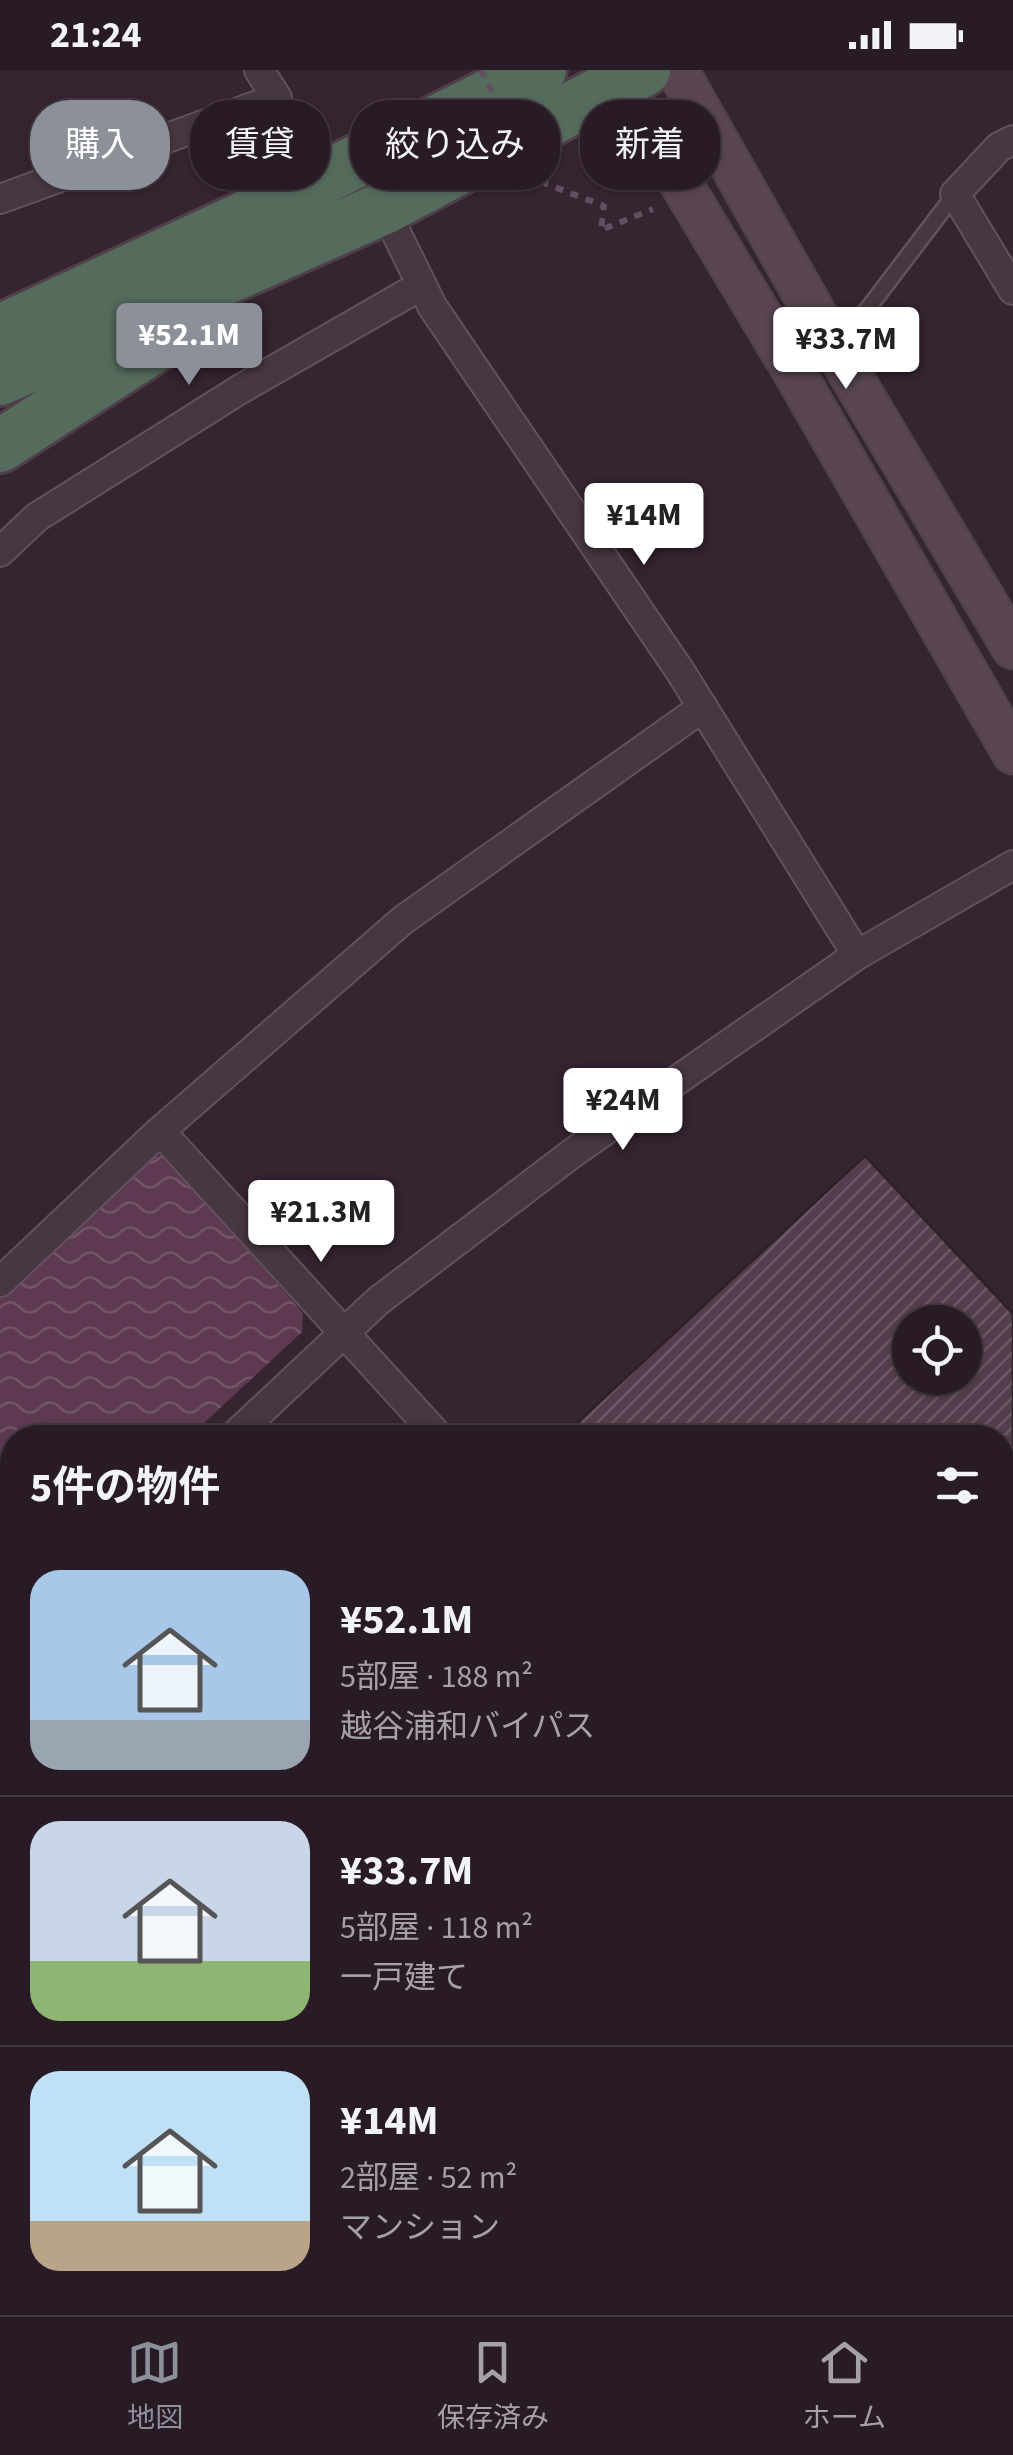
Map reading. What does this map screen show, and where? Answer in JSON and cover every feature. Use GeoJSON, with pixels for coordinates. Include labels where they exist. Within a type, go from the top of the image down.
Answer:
{"type":"FeatureCollection","features":[{"type":"Feature","properties":{"kind":"highway"},"geometry":{"type":"LineString","coordinates":[[0,331],[240,219],[540,70]]}},
{"type":"Feature","properties":{"kind":"highway"},"geometry":{"type":"LineString","coordinates":[[0,379],[384,208],[626,74]]}},
{"type":"Feature","properties":{"kind":"highway"},"geometry":{"type":"LineString","coordinates":[[0,304],[240,219]]}},
{"type":"Feature","properties":{"kind":"highway"},"geometry":{"type":"LineString","coordinates":[[0,446],[326,234]]}},
{"type":"Feature","properties":{"kind":"street"},"geometry":{"type":"LineString","coordinates":[[0,199],[277,98],[259,70]]}},
{"type":"Feature","properties":{"kind":"street"},"geometry":{"type":"LineString","coordinates":[[677,70],[831,342],[1013,648]]}},
{"type":"Feature","properties":{"kind":"street"},"geometry":{"type":"LineString","coordinates":[[626,74],[1013,753]]}},
{"type":"Feature","properties":{"kind":"street"},"geometry":{"type":"LineString","coordinates":[[1013,140],[999,147],[955,194],[1013,290]]}},
{"type":"Feature","properties":{"kind":"street"},"geometry":{"type":"LineString","coordinates":[[384,208],[422,285],[702,708],[857,954]]}},
{"type":"Feature","properties":{"kind":"street"},"geometry":{"type":"LineString","coordinates":[[0,552],[37,517],[239,390],[422,285]]}},
{"type":"Feature","properties":{"kind":"street"},"geometry":{"type":"LineString","coordinates":[[0,1282],[160,1130],[404,920],[702,708]]}},
{"type":"Feature","properties":{"kind":"street"},"geometry":{"type":"LineString","coordinates":[[246,1425],[378,1301],[574,1152],[857,954],[1013,865]]}},
{"type":"Feature","properties":{"kind":"street"},"geometry":{"type":"LineString","coordinates":[[160,1130],[428,1425]]}},
{"type":"Feature","properties":{"kind":"lane"},"geometry":{"type":"LineString","coordinates":[[831,342],[857,323],[955,194]]}},
{"type":"Feature","properties":{"kind":"path"},"geometry":{"type":"LineString","coordinates":[[481,70],[536,180],[604,206],[601,230],[653,209]]}},
{"type":"Feature","properties":{"kind":"water"},"geometry":{"type":"Polygon","coordinates":[[[149,1156],[165,1156],[303,1313],[302,1332],[202,1425],[0,1425],[0,1289],[149,1156]]]}},
{"type":"Feature","properties":{"kind":"building"},"geometry":{"type":"Polygon","coordinates":[[[865,1156],[1013,1314],[1013,1425],[575,1425],[865,1156]]]}}]}
